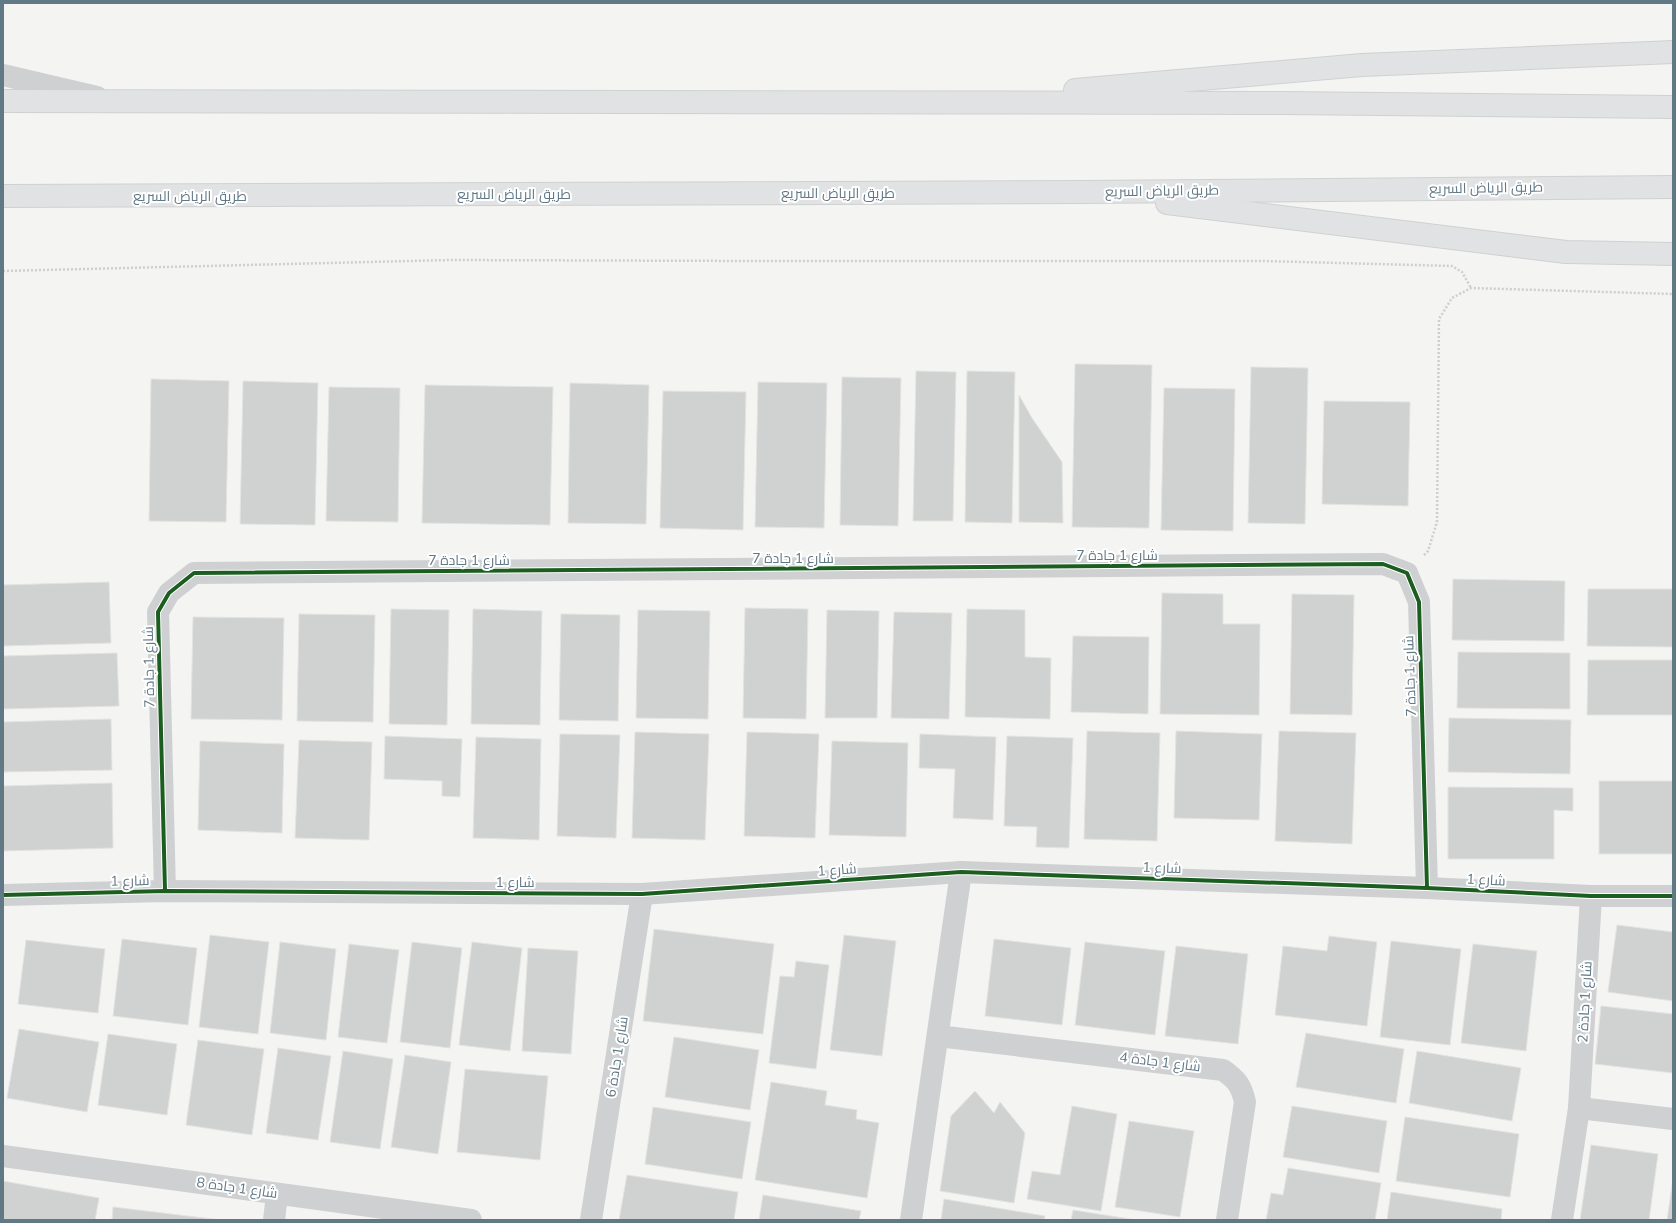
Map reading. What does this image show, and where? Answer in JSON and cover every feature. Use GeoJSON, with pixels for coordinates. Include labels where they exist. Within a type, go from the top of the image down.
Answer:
{"type":"FeatureCollection","features":[{"type":"Feature","properties":{"kind":"highway"},"geometry":{"type":"LineString","coordinates":[[933,103],[1362,65],[1673,52]]}},
{"type":"Feature","properties":{"kind":"highway"},"geometry":{"type":"LineString","coordinates":[[3,101],[1283,103],[1673,108]]}},
{"type":"Feature","properties":{"kind":"highway","name":"طريق الرياض السريع"},"geometry":{"type":"LineString","coordinates":[[3,196],[1080,192],[1673,187]]}},
{"type":"Feature","properties":{"kind":"highway"},"geometry":{"type":"LineString","coordinates":[[1080,192],[1566,252],[1673,254]]}},
{"type":"Feature","properties":{"kind":"street"},"geometry":{"type":"LineString","coordinates":[[3,75],[120,102]]}},
{"type":"Feature","properties":{"kind":"street","name":"شارع 1 جادة 7"},"geometry":{"type":"LineString","coordinates":[[165,891],[158,612],[169,593],[194,573],[1374,564],[1382,564],[1407,573],[1419,602],[1427,888]]}},
{"type":"Feature","properties":{"kind":"street"},"geometry":{"type":"LineString","coordinates":[[911,1220],[961,872]]}},
{"type":"Feature","properties":{"kind":"street","name":"شارع 1"},"geometry":{"type":"LineString","coordinates":[[3,895],[165,891],[642,894],[961,872],[1427,888],[1591,896],[1673,896]]}},
{"type":"Feature","properties":{"kind":"street","name":"شارع 1 جادة 6"},"geometry":{"type":"LineString","coordinates":[[591,1220],[642,894]]}},
{"type":"Feature","properties":{"kind":"street","name":"شارع 1 جادة 2"},"geometry":{"type":"LineString","coordinates":[[1562,1220],[1579,1108],[1591,896]]}},
{"type":"Feature","properties":{"kind":"street","name":"شارع 1 جادة 4"},"geometry":{"type":"LineString","coordinates":[[938,1036],[1223,1070],[1234,1078],[1242,1089],[1245,1102],[1227,1220]]}},
{"type":"Feature","properties":{"kind":"street"},"geometry":{"type":"LineString","coordinates":[[1579,1108],[1673,1119]]}},
{"type":"Feature","properties":{"kind":"street","name":"شارع 1 جادة 8"},"geometry":{"type":"LineString","coordinates":[[3,1156],[471,1220]]}},
{"type":"Feature","properties":{"kind":"street"},"geometry":{"type":"LineString","coordinates":[[274,1220],[277,1194]]}},
{"type":"Feature","properties":{"kind":"path"},"geometry":{"type":"LineString","coordinates":[[3,271],[450,260],[747,262],[1264,261],[1452,266],[1462,272],[1471,288]]}},
{"type":"Feature","properties":{"kind":"path"},"geometry":{"type":"LineString","coordinates":[[1407,573],[1428,551],[1437,522],[1439,320],[1452,298],[1471,288],[1673,294]]}},
{"type":"Feature","properties":{"kind":"building"},"geometry":{"type":"Polygon","coordinates":[[[1075,364],[1152,365],[1149,528],[1072,527],[1075,364]]]}},
{"type":"Feature","properties":{"kind":"building"},"geometry":{"type":"Polygon","coordinates":[[[1251,367],[1308,368],[1305,524],[1248,523],[1251,367]]]}},
{"type":"Feature","properties":{"kind":"building"},"geometry":{"type":"Polygon","coordinates":[[[916,371],[956,372],[953,521],[913,521],[916,371]]]}},
{"type":"Feature","properties":{"kind":"building"},"geometry":{"type":"Polygon","coordinates":[[[967,371],[1015,372],[1012,523],[965,522],[967,371]]]}},
{"type":"Feature","properties":{"kind":"building"},"geometry":{"type":"Polygon","coordinates":[[[842,377],[901,378],[898,526],[840,525],[842,377]]]}},
{"type":"Feature","properties":{"kind":"building"},"geometry":{"type":"Polygon","coordinates":[[[151,379],[229,381],[226,522],[149,521],[151,379]]]}},
{"type":"Feature","properties":{"kind":"building"},"geometry":{"type":"Polygon","coordinates":[[[243,381],[318,383],[315,525],[240,524],[243,381]]]}},
{"type":"Feature","properties":{"kind":"building"},"geometry":{"type":"Polygon","coordinates":[[[758,382],[827,383],[824,528],[755,527],[758,382]]]}},
{"type":"Feature","properties":{"kind":"building"},"geometry":{"type":"Polygon","coordinates":[[[570,383],[649,385],[646,524],[568,523],[570,383]]]}},
{"type":"Feature","properties":{"kind":"building"},"geometry":{"type":"Polygon","coordinates":[[[425,385],[553,387],[550,525],[422,523],[425,385]]]}},
{"type":"Feature","properties":{"kind":"building"},"geometry":{"type":"Polygon","coordinates":[[[329,387],[400,388],[398,522],[326,521],[329,387]]]}},
{"type":"Feature","properties":{"kind":"building"},"geometry":{"type":"Polygon","coordinates":[[[1164,388],[1235,389],[1233,531],[1161,530],[1164,388]]]}},
{"type":"Feature","properties":{"kind":"building"},"geometry":{"type":"Polygon","coordinates":[[[663,391],[746,392],[743,530],[660,528],[663,391]]]}},
{"type":"Feature","properties":{"kind":"building"},"geometry":{"type":"Polygon","coordinates":[[[1019,395],[1032,418],[1062,462],[1063,523],[1019,522],[1019,395]]]}},
{"type":"Feature","properties":{"kind":"building"},"geometry":{"type":"Polygon","coordinates":[[[1324,401],[1410,402],[1408,506],[1322,504],[1324,401]]]}},
{"type":"Feature","properties":{"kind":"building"},"geometry":{"type":"Polygon","coordinates":[[[1453,579],[1565,581],[1564,641],[1452,640],[1453,579]]]}},
{"type":"Feature","properties":{"kind":"building"},"geometry":{"type":"Polygon","coordinates":[[[109,582],[111,643],[3,646],[3,585],[109,582]]]}},
{"type":"Feature","properties":{"kind":"building"},"geometry":{"type":"Polygon","coordinates":[[[1588,589],[1673,589],[1673,647],[1587,646],[1588,589]]]}},
{"type":"Feature","properties":{"kind":"building"},"geometry":{"type":"Polygon","coordinates":[[[1162,593],[1223,594],[1223,624],[1260,624],[1259,715],[1160,714],[1162,593]]]}},
{"type":"Feature","properties":{"kind":"building"},"geometry":{"type":"Polygon","coordinates":[[[1292,594],[1354,595],[1352,715],[1290,714],[1292,594]]]}},
{"type":"Feature","properties":{"kind":"building"},"geometry":{"type":"Polygon","coordinates":[[[745,608],[808,609],[806,719],[743,718],[745,608]]]}},
{"type":"Feature","properties":{"kind":"building"},"geometry":{"type":"Polygon","coordinates":[[[391,609],[449,610],[447,725],[389,724],[391,609]]]}},
{"type":"Feature","properties":{"kind":"building"},"geometry":{"type":"Polygon","coordinates":[[[473,609],[542,611],[540,725],[471,724],[473,609]]]}},
{"type":"Feature","properties":{"kind":"building"},"geometry":{"type":"Polygon","coordinates":[[[967,609],[1025,610],[1025,657],[1051,658],[1050,719],[965,717],[967,609]]]}},
{"type":"Feature","properties":{"kind":"building"},"geometry":{"type":"Polygon","coordinates":[[[638,610],[710,611],[708,719],[636,718],[638,610]]]}},
{"type":"Feature","properties":{"kind":"building"},"geometry":{"type":"Polygon","coordinates":[[[827,610],[879,611],[877,718],[825,718],[827,610]]]}},
{"type":"Feature","properties":{"kind":"building"},"geometry":{"type":"Polygon","coordinates":[[[894,612],[952,613],[949,719],[891,718],[894,612]]]}},
{"type":"Feature","properties":{"kind":"building"},"geometry":{"type":"Polygon","coordinates":[[[299,614],[375,615],[373,722],[297,721],[299,614]]]}},
{"type":"Feature","properties":{"kind":"building"},"geometry":{"type":"Polygon","coordinates":[[[561,614],[620,615],[618,721],[559,720],[561,614]]]}},
{"type":"Feature","properties":{"kind":"building"},"geometry":{"type":"Polygon","coordinates":[[[193,617],[284,618],[282,720],[191,719],[193,617]]]}},
{"type":"Feature","properties":{"kind":"building"},"geometry":{"type":"Polygon","coordinates":[[[1073,636],[1149,637],[1148,714],[1071,712],[1073,636]]]}},
{"type":"Feature","properties":{"kind":"building"},"geometry":{"type":"Polygon","coordinates":[[[1458,652],[1570,653],[1570,709],[1457,708],[1458,652]]]}},
{"type":"Feature","properties":{"kind":"building"},"geometry":{"type":"Polygon","coordinates":[[[117,653],[119,706],[3,709],[3,656],[117,653]]]}},
{"type":"Feature","properties":{"kind":"building"},"geometry":{"type":"Polygon","coordinates":[[[1588,660],[1673,660],[1673,715],[1587,715],[1588,660]]]}},
{"type":"Feature","properties":{"kind":"building"},"geometry":{"type":"Polygon","coordinates":[[[1449,718],[1571,720],[1570,774],[1448,772],[1449,718]]]}},
{"type":"Feature","properties":{"kind":"building"},"geometry":{"type":"Polygon","coordinates":[[[111,719],[112,770],[3,772],[3,722],[111,719]]]}},
{"type":"Feature","properties":{"kind":"building"},"geometry":{"type":"Polygon","coordinates":[[[1087,731],[1160,733],[1157,841],[1084,839],[1087,731]]]}},
{"type":"Feature","properties":{"kind":"building"},"geometry":{"type":"Polygon","coordinates":[[[1176,731],[1262,734],[1259,820],[1174,818],[1176,731]]]}},
{"type":"Feature","properties":{"kind":"building"},"geometry":{"type":"Polygon","coordinates":[[[1279,731],[1356,733],[1352,844],[1275,841],[1279,731]]]}},
{"type":"Feature","properties":{"kind":"building"},"geometry":{"type":"Polygon","coordinates":[[[635,732],[709,734],[705,840],[632,838],[635,732]]]}},
{"type":"Feature","properties":{"kind":"building"},"geometry":{"type":"Polygon","coordinates":[[[747,732],[819,734],[815,838],[744,836],[747,732]]]}},
{"type":"Feature","properties":{"kind":"building"},"geometry":{"type":"Polygon","coordinates":[[[560,734],[620,735],[616,838],[557,836],[560,734]]]}},
{"type":"Feature","properties":{"kind":"building"},"geometry":{"type":"Polygon","coordinates":[[[920,734],[996,737],[993,820],[953,818],[955,769],[919,768],[920,734]]]}},
{"type":"Feature","properties":{"kind":"building"},"geometry":{"type":"Polygon","coordinates":[[[385,736],[462,739],[460,797],[442,796],[442,781],[384,779],[385,736]]]}},
{"type":"Feature","properties":{"kind":"building"},"geometry":{"type":"Polygon","coordinates":[[[1007,736],[1073,738],[1069,848],[1036,847],[1037,827],[1004,826],[1007,736]]]}},
{"type":"Feature","properties":{"kind":"building"},"geometry":{"type":"Polygon","coordinates":[[[476,737],[541,739],[539,840],[473,838],[476,737]]]}},
{"type":"Feature","properties":{"kind":"building"},"geometry":{"type":"Polygon","coordinates":[[[299,740],[372,742],[369,840],[295,838],[299,740]]]}},
{"type":"Feature","properties":{"kind":"building"},"geometry":{"type":"Polygon","coordinates":[[[200,741],[284,744],[282,833],[198,830],[200,741]]]}},
{"type":"Feature","properties":{"kind":"building"},"geometry":{"type":"Polygon","coordinates":[[[832,741],[908,743],[906,837],[829,835],[832,741]]]}},
{"type":"Feature","properties":{"kind":"building"},"geometry":{"type":"Polygon","coordinates":[[[1599,781],[1673,781],[1673,854],[1599,854],[1599,781]]]}},
{"type":"Feature","properties":{"kind":"building"},"geometry":{"type":"Polygon","coordinates":[[[112,783],[113,848],[3,851],[3,786],[112,783]]]}},
{"type":"Feature","properties":{"kind":"building"},"geometry":{"type":"Polygon","coordinates":[[[1448,787],[1573,788],[1573,811],[1554,810],[1554,859],[1448,859],[1448,787]]]}},
{"type":"Feature","properties":{"kind":"building"},"geometry":{"type":"Polygon","coordinates":[[[1617,925],[1673,932],[1673,1001],[1608,992],[1617,925]]]}},
{"type":"Feature","properties":{"kind":"building"},"geometry":{"type":"Polygon","coordinates":[[[654,929],[774,944],[763,1034],[643,1021],[654,929]]]}},
{"type":"Feature","properties":{"kind":"building"},"geometry":{"type":"Polygon","coordinates":[[[210,935],[269,942],[258,1034],[199,1027],[210,935]]]}},
{"type":"Feature","properties":{"kind":"building"},"geometry":{"type":"Polygon","coordinates":[[[844,935],[896,941],[882,1056],[830,1050],[844,935]]]}},
{"type":"Feature","properties":{"kind":"building"},"geometry":{"type":"Polygon","coordinates":[[[1329,936],[1377,942],[1367,1026],[1275,1015],[1283,946],[1327,951],[1329,936]]]}},
{"type":"Feature","properties":{"kind":"building"},"geometry":{"type":"Polygon","coordinates":[[[122,939],[197,948],[188,1025],[113,1016],[122,939]]]}},
{"type":"Feature","properties":{"kind":"building"},"geometry":{"type":"Polygon","coordinates":[[[994,939],[1071,948],[1062,1025],[985,1016],[994,939]]]}},
{"type":"Feature","properties":{"kind":"building"},"geometry":{"type":"Polygon","coordinates":[[[26,940],[105,949],[98,1013],[18,1004],[26,940]]]}},
{"type":"Feature","properties":{"kind":"building"},"geometry":{"type":"Polygon","coordinates":[[[1391,941],[1461,949],[1450,1045],[1380,1037],[1391,941]]]}},
{"type":"Feature","properties":{"kind":"building"},"geometry":{"type":"Polygon","coordinates":[[[280,942],[336,949],[326,1040],[270,1033],[280,942]]]}},
{"type":"Feature","properties":{"kind":"building"},"geometry":{"type":"Polygon","coordinates":[[[412,942],[462,948],[450,1048],[400,1042],[412,942]]]}},
{"type":"Feature","properties":{"kind":"building"},"geometry":{"type":"Polygon","coordinates":[[[472,942],[522,948],[510,1051],[459,1045],[472,942]]]}},
{"type":"Feature","properties":{"kind":"building"},"geometry":{"type":"Polygon","coordinates":[[[1085,942],[1165,951],[1155,1035],[1075,1025],[1085,942]]]}},
{"type":"Feature","properties":{"kind":"building"},"geometry":{"type":"Polygon","coordinates":[[[349,944],[399,950],[387,1043],[338,1037],[349,944]]]}},
{"type":"Feature","properties":{"kind":"building"},"geometry":{"type":"Polygon","coordinates":[[[1473,944],[1537,951],[1526,1051],[1461,1043],[1473,944]]]}},
{"type":"Feature","properties":{"kind":"building"},"geometry":{"type":"Polygon","coordinates":[[[1176,946],[1248,954],[1238,1044],[1165,1036],[1176,946]]]}},
{"type":"Feature","properties":{"kind":"building"},"geometry":{"type":"Polygon","coordinates":[[[528,948],[578,951],[571,1054],[522,1051],[528,948]]]}},
{"type":"Feature","properties":{"kind":"building"},"geometry":{"type":"Polygon","coordinates":[[[796,961],[829,965],[816,1069],[769,1063],[780,976],[794,977],[796,961]]]}},
{"type":"Feature","properties":{"kind":"building"},"geometry":{"type":"Polygon","coordinates":[[[1601,1006],[1673,1014],[1673,1073],[1595,1064],[1601,1006]]]}},
{"type":"Feature","properties":{"kind":"building"},"geometry":{"type":"Polygon","coordinates":[[[19,1029],[99,1042],[87,1112],[7,1098],[19,1029]]]}},
{"type":"Feature","properties":{"kind":"building"},"geometry":{"type":"Polygon","coordinates":[[[1306,1033],[1404,1049],[1396,1103],[1296,1087],[1306,1033]]]}},
{"type":"Feature","properties":{"kind":"building"},"geometry":{"type":"Polygon","coordinates":[[[108,1034],[177,1044],[167,1115],[98,1105],[108,1034]]]}},
{"type":"Feature","properties":{"kind":"building"},"geometry":{"type":"Polygon","coordinates":[[[674,1037],[759,1050],[750,1110],[665,1097],[674,1037]]]}},
{"type":"Feature","properties":{"kind":"building"},"geometry":{"type":"Polygon","coordinates":[[[198,1040],[264,1049],[252,1135],[186,1125],[198,1040]]]}},
{"type":"Feature","properties":{"kind":"building"},"geometry":{"type":"Polygon","coordinates":[[[278,1048],[331,1056],[318,1140],[266,1133],[278,1048]]]}},
{"type":"Feature","properties":{"kind":"building"},"geometry":{"type":"Polygon","coordinates":[[[343,1051],[393,1059],[380,1149],[330,1142],[343,1051]]]}},
{"type":"Feature","properties":{"kind":"building"},"geometry":{"type":"Polygon","coordinates":[[[1417,1051],[1521,1068],[1512,1121],[1409,1103],[1417,1051]]]}},
{"type":"Feature","properties":{"kind":"building"},"geometry":{"type":"Polygon","coordinates":[[[405,1055],[451,1062],[438,1154],[391,1147],[405,1055]]]}},
{"type":"Feature","properties":{"kind":"building"},"geometry":{"type":"Polygon","coordinates":[[[465,1069],[548,1076],[540,1160],[457,1152],[465,1069]]]}},
{"type":"Feature","properties":{"kind":"building"},"geometry":{"type":"Polygon","coordinates":[[[771,1082],[827,1091],[825,1105],[857,1110],[856,1119],[879,1123],[867,1198],[755,1180],[771,1082]]]}},
{"type":"Feature","properties":{"kind":"building"},"geometry":{"type":"Polygon","coordinates":[[[975,1091],[994,1113],[1000,1102],[1025,1133],[1014,1203],[940,1191],[951,1116],[975,1091]]]}},
{"type":"Feature","properties":{"kind":"building"},"geometry":{"type":"Polygon","coordinates":[[[1072,1106],[1117,1114],[1101,1211],[1027,1199],[1032,1171],[1060,1175],[1072,1106]]]}},
{"type":"Feature","properties":{"kind":"building"},"geometry":{"type":"Polygon","coordinates":[[[1292,1106],[1387,1121],[1379,1173],[1283,1157],[1292,1106]]]}},
{"type":"Feature","properties":{"kind":"building"},"geometry":{"type":"Polygon","coordinates":[[[653,1107],[751,1122],[742,1179],[645,1164],[653,1107]]]}},
{"type":"Feature","properties":{"kind":"building"},"geometry":{"type":"Polygon","coordinates":[[[1405,1117],[1519,1134],[1510,1197],[1396,1181],[1405,1117]]]}},
{"type":"Feature","properties":{"kind":"building"},"geometry":{"type":"Polygon","coordinates":[[[1129,1121],[1194,1131],[1180,1217],[1115,1207],[1129,1121]]]}},
{"type":"Feature","properties":{"kind":"building"},"geometry":{"type":"Polygon","coordinates":[[[1591,1145],[1658,1154],[1649,1220],[1580,1220],[1591,1145]]]}},
{"type":"Feature","properties":{"kind":"building"},"geometry":{"type":"Polygon","coordinates":[[[1288,1168],[1381,1183],[1375,1220],[1266,1220],[1271,1193],[1283,1195],[1288,1168]]]}},
{"type":"Feature","properties":{"kind":"building"},"geometry":{"type":"Polygon","coordinates":[[[627,1175],[738,1192],[734,1220],[619,1220],[627,1175]]]}},
{"type":"Feature","properties":{"kind":"building"},"geometry":{"type":"Polygon","coordinates":[[[1673,1179],[1673,1220],[1667,1220],[1673,1179]]]}},
{"type":"Feature","properties":{"kind":"building"},"geometry":{"type":"Polygon","coordinates":[[[3,1181],[99,1198],[95,1220],[3,1220],[3,1181]]]}},
{"type":"Feature","properties":{"kind":"building"},"geometry":{"type":"Polygon","coordinates":[[[1391,1192],[1502,1209],[1501,1220],[1387,1220],[1391,1192]]]}},
{"type":"Feature","properties":{"kind":"building"},"geometry":{"type":"Polygon","coordinates":[[[763,1195],[861,1211],[859,1220],[759,1220],[763,1195]]]}},
{"type":"Feature","properties":{"kind":"building"},"geometry":{"type":"Polygon","coordinates":[[[944,1199],[1045,1216],[1044,1220],[941,1220],[944,1199]]]}},
{"type":"Feature","properties":{"kind":"building"},"geometry":{"type":"Polygon","coordinates":[[[113,1207],[221,1220],[112,1220],[113,1207]]]}},
{"type":"Feature","properties":{"kind":"building"},"geometry":{"type":"Polygon","coordinates":[[[1073,1210],[1136,1220],[1071,1220],[1073,1210]]]}},
{"type":"Feature","properties":{"kind":"cycle path"},"geometry":{"type":"LineString","coordinates":[[165,891],[158,612],[169,593],[194,573],[1383,564],[1407,573],[1419,602],[1427,888]]}},
{"type":"Feature","properties":{"kind":"cycle path"},"geometry":{"type":"LineString","coordinates":[[3,895],[165,891],[642,894],[961,872],[1427,888],[1591,896],[1673,896]]}}]}
